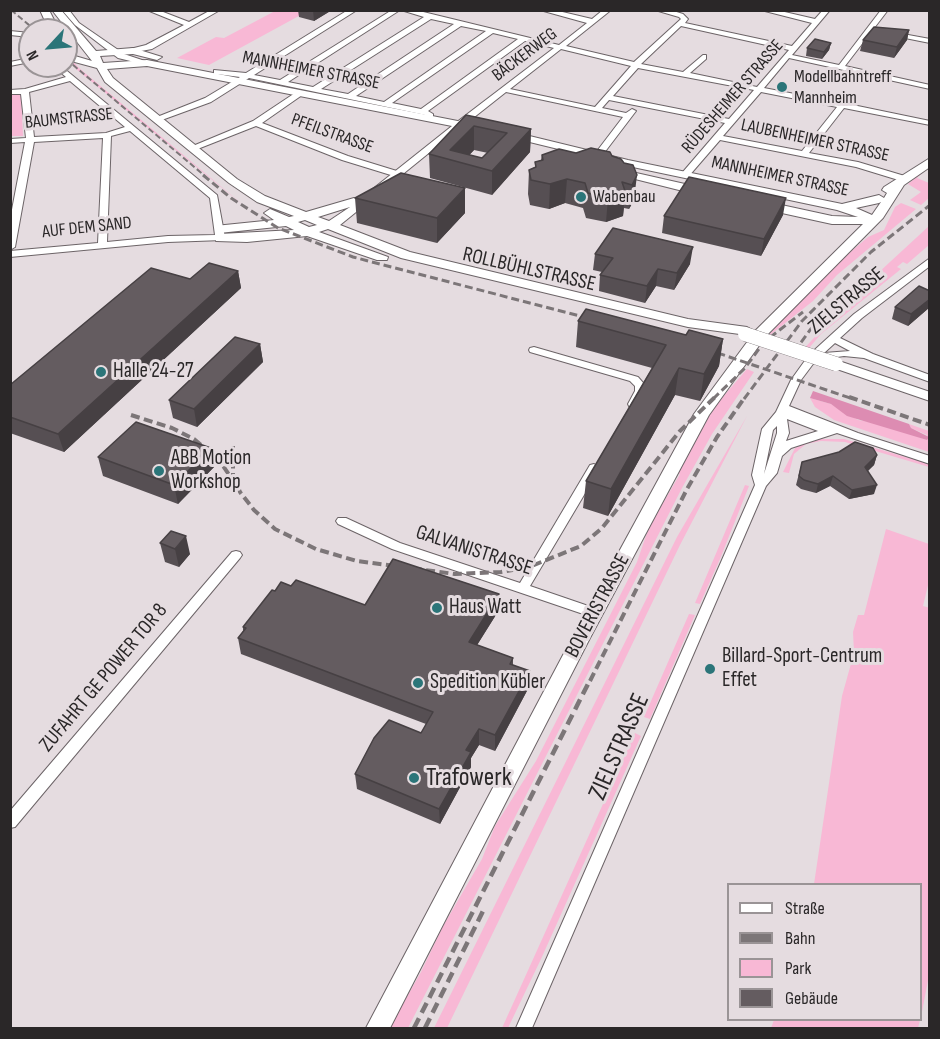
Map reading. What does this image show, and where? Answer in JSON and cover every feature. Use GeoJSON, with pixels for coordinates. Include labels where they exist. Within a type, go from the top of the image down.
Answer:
{"type":"FeatureCollection","features":[{"type":"Feature","properties":{"kind":"main road","name":"ROLLBÜHLSTRASSE"},"geometry":{"type":"LineString","coordinates":[[78,36],[93,54],[109,80],[246,190],[359,251],[672,325],[746,332]]}},
{"type":"Feature","properties":{"kind":"main road","name":"MANNHEIMER STRASSE"},"geometry":{"type":"LineString","coordinates":[[93,54],[115,52],[127,58],[149,58]]}},
{"type":"Feature","properties":{"kind":"main road","name":"MANNHEIMER STRASSE"},"geometry":{"type":"LineString","coordinates":[[78,58],[100,66],[127,58],[149,58],[242,78]]}},
{"type":"Feature","properties":{"kind":"main road"},"geometry":{"type":"LineString","coordinates":[[109,80],[149,58]]}},
{"type":"Feature","properties":{"kind":"main road","name":"ROLLBÜHLSTRASSE"},"geometry":{"type":"LineString","coordinates":[[78,61],[220,180],[264,210],[438,263],[688,322],[746,332]]}},
{"type":"Feature","properties":{"kind":"main road","name":"MANNHEIMER STRASSE"},"geometry":{"type":"LineString","coordinates":[[183,67],[242,78],[298,95],[382,107],[493,139],[716,195]]}},
{"type":"Feature","properties":{"kind":"main road","name":"MANNHEIMER STRASSE"},"geometry":{"type":"LineString","coordinates":[[423,118],[453,128],[561,146],[685,175],[840,207],[862,214],[872,221]]}},
{"type":"Feature","properties":{"kind":"main road"},"geometry":{"type":"LineString","coordinates":[[306,224],[346,211],[398,176],[453,128]]}},
{"type":"Feature","properties":{"kind":"main road"},"geometry":{"type":"LineString","coordinates":[[551,154],[562,150],[561,146]]}},
{"type":"Feature","properties":{"kind":"main road"},"geometry":{"type":"LineString","coordinates":[[570,159],[572,154],[594,154]]}},
{"type":"Feature","properties":{"kind":"main road"},"geometry":{"type":"LineString","coordinates":[[872,221],[872,210],[879,199],[930,161]]}},
{"type":"Feature","properties":{"kind":"main road","name":"BOVERISTRASSE"},"geometry":{"type":"LineString","coordinates":[[378,1029],[674,462],[721,386],[778,314],[858,238],[881,213],[901,182]]}},
{"type":"Feature","properties":{"kind":"main road"},"geometry":{"type":"LineString","coordinates":[[832,220],[845,215],[840,207],[879,199]]}},
{"type":"Feature","properties":{"kind":"main road","name":"MANNHEIMER STRASSE"},"geometry":{"type":"LineString","coordinates":[[750,202],[832,220],[872,221]]}},
{"type":"Feature","properties":{"kind":"main road"},"geometry":{"type":"LineString","coordinates":[[262,224],[264,210]]}},
{"type":"Feature","properties":{"kind":"main road"},"geometry":{"type":"LineString","coordinates":[[306,224],[346,211]]}},
{"type":"Feature","properties":{"kind":"main road"},"geometry":{"type":"LineString","coordinates":[[346,211],[349,226],[358,238]]}},
{"type":"Feature","properties":{"kind":"main road"},"geometry":{"type":"LineString","coordinates":[[832,220],[858,238]]}},
{"type":"Feature","properties":{"kind":"main road","name":"AUF DEM SAND"},"geometry":{"type":"LineString","coordinates":[[219,233],[262,224],[306,224]]}},
{"type":"Feature","properties":{"kind":"main road","name":"AUF DEM SAND"},"geometry":{"type":"LineString","coordinates":[[219,233],[247,238],[306,224]]}},
{"type":"Feature","properties":{"kind":"main road"},"geometry":{"type":"LineString","coordinates":[[746,332],[839,359],[930,392]]}},
{"type":"Feature","properties":{"kind":"main road"},"geometry":{"type":"LineString","coordinates":[[839,359],[930,397]]}},
{"type":"Feature","properties":{"kind":"street"},"geometry":{"type":"LineString","coordinates":[[65,10],[77,24],[115,52]]}},
{"type":"Feature","properties":{"kind":"street"},"geometry":{"type":"LineString","coordinates":[[150,10],[190,25]]}},
{"type":"Feature","properties":{"kind":"street"},"geometry":{"type":"LineString","coordinates":[[149,58],[190,25],[217,10]]}},
{"type":"Feature","properties":{"kind":"street"},"geometry":{"type":"LineString","coordinates":[[159,118],[208,100],[354,10]]}},
{"type":"Feature","properties":{"kind":"street"},"geometry":{"type":"LineString","coordinates":[[281,82],[397,10]]}},
{"type":"Feature","properties":{"kind":"street"},"geometry":{"type":"LineString","coordinates":[[404,10],[636,65],[844,104],[930,123]]}},
{"type":"Feature","properties":{"kind":"street"},"geometry":{"type":"LineString","coordinates":[[543,10],[594,22]]}},
{"type":"Feature","properties":{"kind":"street","name":"BÄCKERWEG"},"geometry":{"type":"LineString","coordinates":[[453,128],[608,10]]}},
{"type":"Feature","properties":{"kind":"street"},"geometry":{"type":"LineString","coordinates":[[596,110],[606,96],[685,17],[658,10]]}},
{"type":"Feature","properties":{"kind":"street"},"geometry":{"type":"LineString","coordinates":[[764,10],[814,21]]}},
{"type":"Feature","properties":{"kind":"street","name":"RÜDESHEIMER STRASSE"},"geometry":{"type":"LineString","coordinates":[[685,175],[827,10]]}},
{"type":"Feature","properties":{"kind":"street"},"geometry":{"type":"LineString","coordinates":[[842,67],[885,10]]}},
{"type":"Feature","properties":{"kind":"street"},"geometry":{"type":"LineString","coordinates":[[314,90],[429,16]]}},
{"type":"Feature","properties":{"kind":"street"},"geometry":{"type":"LineString","coordinates":[[349,97],[459,24]]}},
{"type":"Feature","properties":{"kind":"street"},"geometry":{"type":"LineString","coordinates":[[680,24],[842,67],[930,87]]}},
{"type":"Feature","properties":{"kind":"street"},"geometry":{"type":"LineString","coordinates":[[871,30],[930,41]]}},
{"type":"Feature","properties":{"kind":"street"},"geometry":{"type":"LineString","coordinates":[[382,107],[491,32]]}},
{"type":"Feature","properties":{"kind":"street"},"geometry":{"type":"LineString","coordinates":[[96,38],[127,58]]}},
{"type":"Feature","properties":{"kind":"street"},"geometry":{"type":"LineString","coordinates":[[423,118],[522,39]]}},
{"type":"Feature","properties":{"kind":"street"},"geometry":{"type":"LineString","coordinates":[[685,74],[703,57]]}},
{"type":"Feature","properties":{"kind":"street"},"geometry":{"type":"LineString","coordinates":[[10,92],[25,91],[71,78],[214,197],[219,233]]}},
{"type":"Feature","properties":{"kind":"street","name":"MANNHEIMER STRASSE"},"geometry":{"type":"LineString","coordinates":[[242,78],[281,82],[382,107]]}},
{"type":"Feature","properties":{"kind":"street"},"geometry":{"type":"LineString","coordinates":[[505,90],[628,116]]}},
{"type":"Feature","properties":{"kind":"street"},"geometry":{"type":"LineString","coordinates":[[10,247],[30,140],[25,91]]}},
{"type":"Feature","properties":{"kind":"street"},"geometry":{"type":"LineString","coordinates":[[195,147],[256,123],[298,95]]}},
{"type":"Feature","properties":{"kind":"street"},"geometry":{"type":"LineString","coordinates":[[606,96],[731,122]]}},
{"type":"Feature","properties":{"kind":"street"},"geometry":{"type":"LineString","coordinates":[[594,154],[638,103]]}},
{"type":"Feature","properties":{"kind":"street"},"geometry":{"type":"LineString","coordinates":[[804,154],[844,104]]}},
{"type":"Feature","properties":{"kind":"street","name":"PFEILSTRASSE"},"geometry":{"type":"LineString","coordinates":[[256,123],[398,176]]}},
{"type":"Feature","properties":{"kind":"street","name":"BAUMSTRASSE"},"geometry":{"type":"LineString","coordinates":[[10,141],[108,135],[130,128]]}},
{"type":"Feature","properties":{"kind":"street"},"geometry":{"type":"LineString","coordinates":[[102,245],[108,135]]}},
{"type":"Feature","properties":{"kind":"street","name":"LAUBENHEIMER STRASSE"},"geometry":{"type":"LineString","coordinates":[[718,137],[804,154],[901,182]]}},
{"type":"Feature","properties":{"kind":"street","name":"AUF DEM SAND"},"geometry":{"type":"LineString","coordinates":[[10,254],[219,233]]}},
{"type":"Feature","properties":{"kind":"street","name":"ZIELSTRASSE"},"geometry":{"type":"LineString","coordinates":[[761,485],[758,475],[768,429],[783,410],[796,380],[813,357],[930,261]]}},
{"type":"Feature","properties":{"kind":"street"},"geometry":{"type":"LineString","coordinates":[[831,340],[930,379]]}},
{"type":"Feature","properties":{"kind":"street"},"geometry":{"type":"LineString","coordinates":[[831,340],[839,359]]}},
{"type":"Feature","properties":{"kind":"street"},"geometry":{"type":"LineString","coordinates":[[534,350],[634,379],[640,385],[640,391],[624,418]]}},
{"type":"Feature","properties":{"kind":"street"},"geometry":{"type":"LineString","coordinates":[[813,357],[839,359],[869,356]]}},
{"type":"Feature","properties":{"kind":"street"},"geometry":{"type":"LineString","coordinates":[[783,410],[793,419],[854,436]]}},
{"type":"Feature","properties":{"kind":"street"},"geometry":{"type":"LineString","coordinates":[[783,410],[930,460]]}},
{"type":"Feature","properties":{"kind":"street","name":"ZIELSTRASSE"},"geometry":{"type":"LineString","coordinates":[[524,1029],[761,485],[771,473],[783,433],[783,410]]}},
{"type":"Feature","properties":{"kind":"street"},"geometry":{"type":"LineString","coordinates":[[778,453],[787,445],[805,438],[833,432]]}},
{"type":"Feature","properties":{"kind":"street"},"geometry":{"type":"LineString","coordinates":[[523,588],[601,457]]}},
{"type":"Feature","properties":{"kind":"street","name":"GALVANISTRASSE"},"geometry":{"type":"LineString","coordinates":[[342,521],[396,546],[595,613]]}},
{"type":"Feature","properties":{"kind":"street","name":"ZUFAHRT GE POWER TOR 8"},"geometry":{"type":"LineString","coordinates":[[10,822],[233,558]]}},
{"type":"Feature","properties":{"kind":"green space"},"geometry":{"type":"Polygon","coordinates":[[[275,11],[308,11],[209,65],[177,58],[216,37],[224,38],[275,11]]]}},
{"type":"Feature","properties":{"kind":"green space"},"geometry":{"type":"Polygon","coordinates":[[[78,67],[79,68],[248,209],[78,71],[78,67]]]}},
{"type":"Feature","properties":{"kind":"green space"},"geometry":{"type":"Polygon","coordinates":[[[11,95],[21,95],[23,136],[11,136],[11,95]]]}},
{"type":"Feature","properties":{"kind":"green space"},"geometry":{"type":"Polygon","coordinates":[[[929,166],[917,178],[929,183],[929,198],[921,205],[910,200],[921,192],[908,184],[929,166]]]}},
{"type":"Feature","properties":{"kind":"green space"},"geometry":{"type":"Polygon","coordinates":[[[901,203],[916,209],[837,275],[813,301],[765,339],[828,271],[868,237],[884,230],[895,207],[901,203]]]}},
{"type":"Feature","properties":{"kind":"green space"},"geometry":{"type":"Polygon","coordinates":[[[929,226],[929,245],[907,264],[903,262],[897,267],[901,269],[821,334],[803,355],[799,354],[852,297],[929,226]]]}},
{"type":"Feature","properties":{"kind":"green space"},"geometry":{"type":"Polygon","coordinates":[[[747,369],[754,372],[712,434],[682,488],[408,1028],[389,1028],[482,859],[495,826],[536,761],[637,562],[649,527],[680,474],[677,473],[700,430],[715,406],[747,369]]]}},
{"type":"Feature","properties":{"kind":"green space"},"geometry":{"type":"Polygon","coordinates":[[[810,398],[831,404],[858,420],[882,424],[927,440],[927,435],[911,428],[909,424],[929,431],[929,452],[834,420],[815,407],[810,398]]]}},
{"type":"Feature","properties":{"kind":"green space"},"geometry":{"type":"Polygon","coordinates":[[[747,416],[680,545],[447,1028],[434,1028],[677,537],[747,416]]]}},
{"type":"Feature","properties":{"kind":"green space"},"geometry":{"type":"Polygon","coordinates":[[[844,439],[930,464],[929,467],[845,442],[821,441],[806,444],[794,454],[789,473],[783,472],[795,448],[811,440],[844,439]]]}},
{"type":"Feature","properties":{"kind":"green space"},"geometry":{"type":"Polygon","coordinates":[[[745,485],[749,486],[720,559],[700,604],[695,603],[745,485]]]}},
{"type":"Feature","properties":{"kind":"green space"},"geometry":{"type":"Polygon","coordinates":[[[886,529],[929,544],[929,581],[923,606],[930,608],[930,970],[922,1012],[922,883],[814,883],[842,696],[854,653],[853,632],[858,615],[864,615],[886,529]]]}},
{"type":"Feature","properties":{"kind":"green space"},"geometry":{"type":"Polygon","coordinates":[[[689,614],[695,615],[650,719],[644,717],[689,614]]]}},
{"type":"Feature","properties":{"kind":"green space"},"geometry":{"type":"Polygon","coordinates":[[[635,733],[641,736],[541,959],[508,1028],[502,1028],[635,733]]]}},
{"type":"Feature","properties":{"kind":"green space"},"geometry":{"type":"Polygon","coordinates":[[[774,1021],[920,1021],[918,1028],[771,1028],[774,1021]]]}},
{"type":"Feature","properties":{"kind":"shaded area"},"geometry":{"type":"Polygon","coordinates":[[[813,391],[909,424],[911,428],[929,437],[927,440],[847,416],[831,404],[810,398],[813,391]]]}},
{"type":"Feature","properties":{"kind":"building"},"geometry":{"type":"Polygon","coordinates":[[[874,27],[909,30],[897,47],[863,40],[874,27]]]}},
{"type":"Feature","properties":{"kind":"building"},"geometry":{"type":"Polygon","coordinates":[[[815,39],[831,43],[824,52],[807,48],[815,39]]]}},
{"type":"Feature","properties":{"kind":"building"},"geometry":{"type":"Polygon","coordinates":[[[466,115],[531,129],[492,171],[429,154],[466,115]],[[474,126],[450,150],[482,158],[507,133],[474,126]]]}},
{"type":"Feature","properties":{"kind":"building"},"geometry":{"type":"Polygon","coordinates":[[[591,148],[610,152],[612,156],[621,159],[624,163],[633,165],[637,175],[632,185],[622,182],[625,191],[608,198],[588,193],[585,183],[567,179],[550,184],[531,180],[529,170],[536,167],[535,162],[543,160],[542,155],[559,149],[576,153],[591,148]]]}},
{"type":"Feature","properties":{"kind":"building"},"geometry":{"type":"Polygon","coordinates":[[[401,173],[465,188],[437,218],[355,198],[401,173]]]}},
{"type":"Feature","properties":{"kind":"building"},"geometry":{"type":"Polygon","coordinates":[[[689,177],[786,198],[764,239],[664,216],[689,177]]]}},
{"type":"Feature","properties":{"kind":"building"},"geometry":{"type":"Polygon","coordinates":[[[613,228],[693,247],[677,273],[658,269],[647,286],[600,275],[613,258],[595,254],[613,228]]]}},
{"type":"Feature","properties":{"kind":"building","name":"Halle 24-27"},"geometry":{"type":"Polygon","coordinates":[[[209,263],[238,271],[58,434],[10,417],[10,385],[151,268],[190,279],[209,263]]]}},
{"type":"Feature","properties":{"kind":"building"},"geometry":{"type":"Polygon","coordinates":[[[919,286],[930,291],[930,299],[911,314],[895,307],[919,286]]]}},
{"type":"Feature","properties":{"kind":"building"},"geometry":{"type":"Polygon","coordinates":[[[586,309],[686,335],[689,330],[723,339],[704,374],[679,368],[611,489],[586,481],[666,345],[578,321],[586,309]]]}},
{"type":"Feature","properties":{"kind":"building"},"geometry":{"type":"Polygon","coordinates":[[[235,337],[260,344],[194,409],[169,400],[235,337]]]}},
{"type":"Feature","properties":{"kind":"building"},"geometry":{"type":"Polygon","coordinates":[[[136,422],[211,448],[174,485],[98,457],[136,422]]]}},
{"type":"Feature","properties":{"kind":"building"},"geometry":{"type":"Polygon","coordinates":[[[855,442],[873,448],[877,455],[865,467],[877,485],[852,490],[833,476],[818,484],[799,476],[802,462],[839,452],[855,442]]]}},
{"type":"Feature","properties":{"kind":"building"},"geometry":{"type":"Polygon","coordinates":[[[171,531],[186,536],[175,549],[160,543],[171,531]]]}},
{"type":"Feature","properties":{"kind":"building"},"geometry":{"type":"Polygon","coordinates":[[[393,559],[499,594],[469,642],[513,658],[510,664],[530,671],[495,735],[479,729],[466,750],[471,752],[439,809],[355,774],[374,738],[389,720],[421,733],[433,712],[238,638],[246,628],[243,627],[281,582],[291,586],[296,580],[365,605],[393,559]]]}},
{"type":"Feature","properties":{"kind":"railway"},"geometry":{"type":"LineString","coordinates":[[11,10],[21,18]]}},
{"type":"Feature","properties":{"kind":"railway"},"geometry":{"type":"LineString","coordinates":[[78,69],[205,176]]}},
{"type":"Feature","properties":{"kind":"railway"},"geometry":{"type":"LineString","coordinates":[[203,175],[231,198],[278,228],[353,257],[599,321]]}},
{"type":"Feature","properties":{"kind":"railway"},"geometry":{"type":"LineString","coordinates":[[766,369],[802,321],[871,252],[930,205]]}},
{"type":"Feature","properties":{"kind":"railway"},"geometry":{"type":"LineString","coordinates":[[794,352],[829,304]]}},
{"type":"Feature","properties":{"kind":"railway"},"geometry":{"type":"LineString","coordinates":[[748,363],[764,342],[803,312]]}},
{"type":"Feature","properties":{"kind":"railway"},"geometry":{"type":"LineString","coordinates":[[706,349],[748,363]]}},
{"type":"Feature","properties":{"kind":"railway"},"geometry":{"type":"LineString","coordinates":[[713,399],[748,363]]}},
{"type":"Feature","properties":{"kind":"railway"},"geometry":{"type":"LineString","coordinates":[[748,363],[766,369]]}},
{"type":"Feature","properties":{"kind":"railway"},"geometry":{"type":"LineString","coordinates":[[744,399],[766,369]]}},
{"type":"Feature","properties":{"kind":"railway"},"geometry":{"type":"LineString","coordinates":[[766,369],[853,399]]}},
{"type":"Feature","properties":{"kind":"railway"},"geometry":{"type":"LineString","coordinates":[[233,446],[233,475],[240,492],[254,510],[275,529],[316,549],[357,561],[455,574],[501,572],[529,567],[581,546],[602,528],[680,431],[715,397]]}},
{"type":"Feature","properties":{"kind":"railway"},"geometry":{"type":"LineString","coordinates":[[590,681],[687,489],[717,437],[745,397]]}},
{"type":"Feature","properties":{"kind":"railway"},"geometry":{"type":"LineString","coordinates":[[849,397],[930,425]]}},
{"type":"Feature","properties":{"kind":"railway"},"geometry":{"type":"LineString","coordinates":[[131,415],[172,428],[194,439],[219,460],[232,479]]}},
{"type":"Feature","properties":{"kind":"railway"},"geometry":{"type":"LineString","coordinates":[[414,1028],[590,680]]}},
{"type":"Feature","properties":{"kind":"railway"},"geometry":{"type":"LineString","coordinates":[[425,1028],[484,909]]}},
{"type":"Feature","properties":{"kind":"place","name":"Modellbahntreff Mannheim"},"geometry":{"type":"Point","coordinates":[782,87]}},
{"type":"Feature","properties":{"kind":"place","name":"Wabenbau"},"geometry":{"type":"Point","coordinates":[581,197]}},
{"type":"Feature","properties":{"kind":"place","name":"Halle 24-27"},"geometry":{"type":"Point","coordinates":[101,372]}},
{"type":"Feature","properties":{"kind":"place","name":"ABB Motion Workshop"},"geometry":{"type":"Point","coordinates":[159,471]}},
{"type":"Feature","properties":{"kind":"place","name":"Haus Watt"},"geometry":{"type":"Point","coordinates":[437,608]}},
{"type":"Feature","properties":{"kind":"place","name":"Billard-Sport-Centrum Effet"},"geometry":{"type":"Point","coordinates":[710,669]}},
{"type":"Feature","properties":{"kind":"place","name":"Spedition Kübler"},"geometry":{"type":"Point","coordinates":[418,683]}},
{"type":"Feature","properties":{"kind":"place","name":"Trafowerk"},"geometry":{"type":"Point","coordinates":[414,778]}}]}
